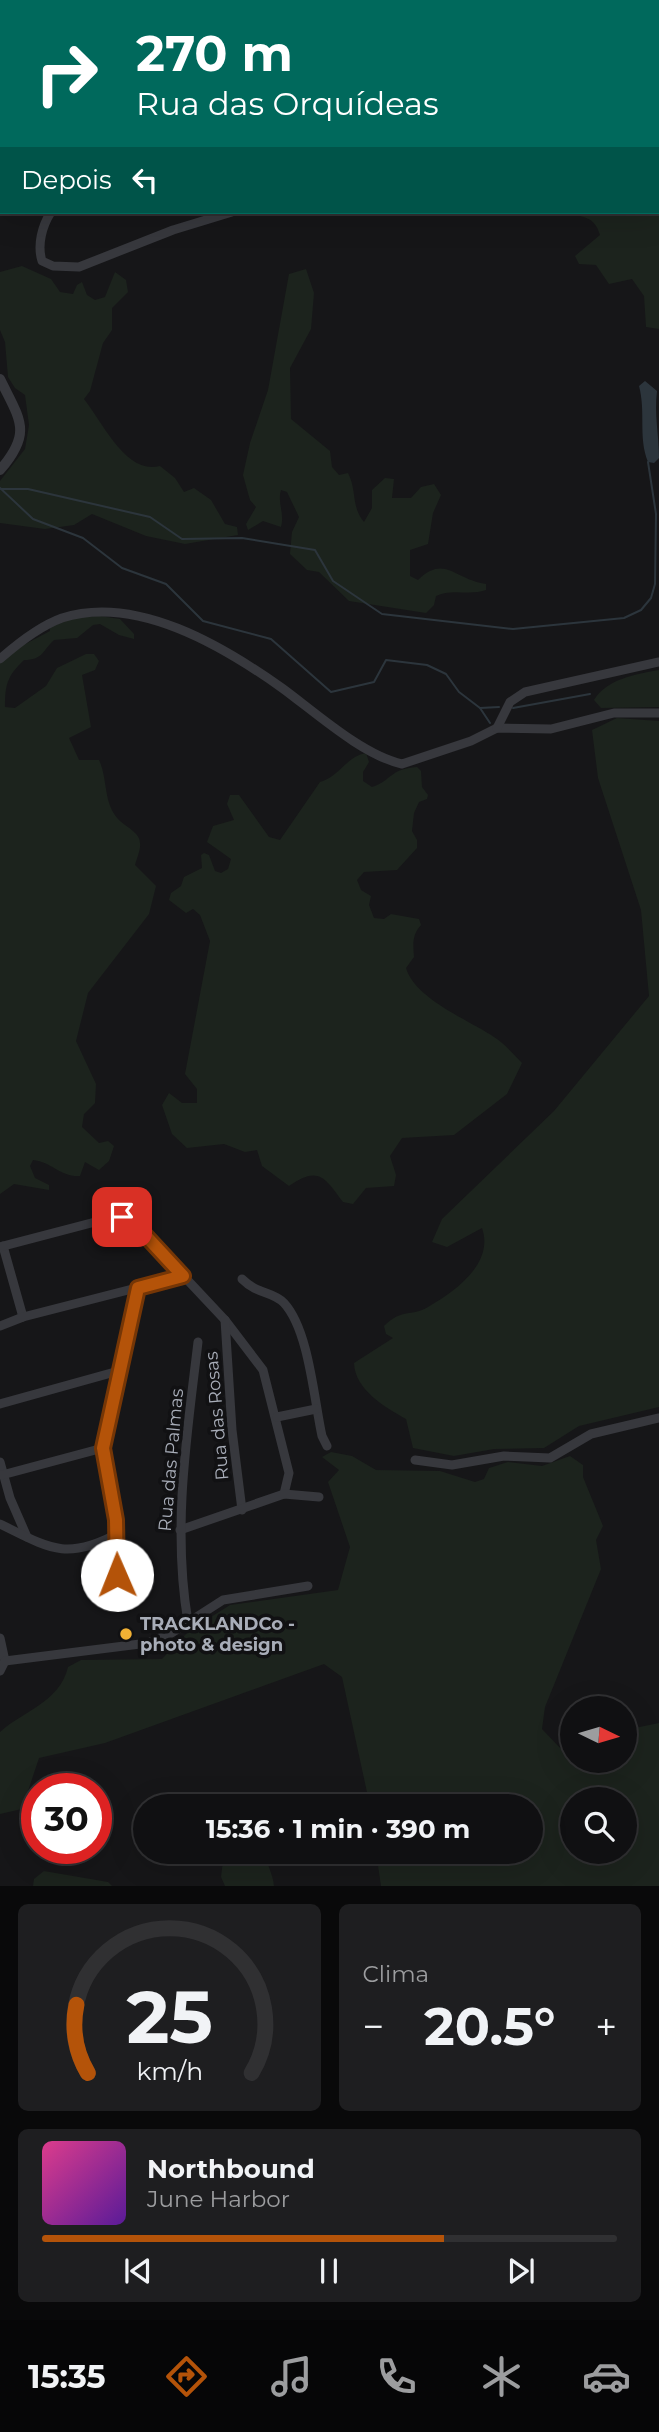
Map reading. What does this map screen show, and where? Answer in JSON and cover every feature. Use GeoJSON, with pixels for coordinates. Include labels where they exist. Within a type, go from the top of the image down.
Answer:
{"type":"FeatureCollection","features":[{"type":"Feature","properties":{"kind":"street"},"geometry":{"type":"LineString","coordinates":[[50,214],[41,235],[39,253],[42,261],[53,266],[79,267],[173,230],[226,214]]}},
{"type":"Feature","properties":{"kind":"street"},"geometry":{"type":"LineString","coordinates":[[0,379],[22,428],[19,447],[0,470]]}},
{"type":"Feature","properties":{"kind":"street"},"geometry":{"type":"LineString","coordinates":[[0,659],[58,619],[108,611],[178,628],[203,638],[281,688],[328,725],[393,762],[408,764],[497,728],[551,729],[614,713],[659,713]]}},
{"type":"Feature","properties":{"kind":"street"},"geometry":{"type":"LineString","coordinates":[[497,728],[510,702],[525,692],[659,662]]}},
{"type":"Feature","properties":{"kind":"street"},"geometry":{"type":"LineString","coordinates":[[23,1317],[2,1247],[122,1217],[133,1222],[225,1320],[263,1370],[289,1473],[284,1494]]}},
{"type":"Feature","properties":{"kind":"street"},"geometry":{"type":"LineString","coordinates":[[0,1326],[23,1317],[183,1276]]}},
{"type":"Feature","properties":{"kind":"street"},"geometry":{"type":"LineString","coordinates":[[242,1279],[259,1293],[280,1300],[294,1319],[327,1446]]}},
{"type":"Feature","properties":{"kind":"street"},"geometry":{"type":"LineString","coordinates":[[117,1575],[117,1534],[103,1448],[138,1288]]}},
{"type":"Feature","properties":{"kind":"street","name":"Rua das Rosas"},"geometry":{"type":"LineString","coordinates":[[225,1320],[232,1430],[242,1510]]}},
{"type":"Feature","properties":{"kind":"street","name":"Rua das Palmas"},"geometry":{"type":"LineString","coordinates":[[188,1622],[180,1530],[182,1482],[198,1342]]}},
{"type":"Feature","properties":{"kind":"street"},"geometry":{"type":"LineString","coordinates":[[0,1404],[122,1370]]}},
{"type":"Feature","properties":{"kind":"street"},"geometry":{"type":"LineString","coordinates":[[277,1417],[316,1409]]}},
{"type":"Feature","properties":{"kind":"street"},"geometry":{"type":"LineString","coordinates":[[415,1460],[452,1465],[504,1456],[550,1458],[591,1434],[659,1418]]}},
{"type":"Feature","properties":{"kind":"street"},"geometry":{"type":"LineString","coordinates":[[2,1475],[103,1448]]}},
{"type":"Feature","properties":{"kind":"street"},"geometry":{"type":"LineString","coordinates":[[0,1462],[2,1475],[27,1537]]}},
{"type":"Feature","properties":{"kind":"street"},"geometry":{"type":"LineString","coordinates":[[180,1530],[284,1494],[319,1497]]}},
{"type":"Feature","properties":{"kind":"street"},"geometry":{"type":"LineString","coordinates":[[0,1524],[55,1548],[80,1550],[117,1534]]}},
{"type":"Feature","properties":{"kind":"street"},"geometry":{"type":"LineString","coordinates":[[5,1661],[148,1643],[170,1634],[223,1600],[308,1586]]}},
{"type":"Feature","properties":{"kind":"street"},"geometry":{"type":"LineString","coordinates":[[0,1638],[5,1661],[0,1671]]}},
{"type":"Feature","properties":{"kind":"shaded area"},"geometry":{"type":"Polygon","coordinates":[[[574,214],[659,214],[659,329],[646,327],[644,296],[632,279],[609,284],[596,265],[579,264],[575,256],[600,235],[595,224],[574,214]]]}},
{"type":"Feature","properties":{"kind":"shaded area"},"geometry":{"type":"Polygon","coordinates":[[[22,266],[51,279],[60,292],[73,294],[77,285],[82,282],[87,295],[95,300],[105,297],[115,272],[126,280],[128,292],[112,308],[112,330],[103,343],[90,391],[84,399],[126,455],[136,463],[148,467],[160,466],[175,478],[184,492],[194,488],[211,500],[225,524],[237,527],[238,535],[185,544],[146,536],[92,514],[74,525],[45,529],[0,523],[0,481],[25,449],[29,425],[25,395],[15,388],[8,377],[5,342],[0,330],[0,272],[22,266]]]}},
{"type":"Feature","properties":{"kind":"shaded area"},"geometry":{"type":"Polygon","coordinates":[[[306,269],[314,293],[311,329],[290,368],[291,419],[330,451],[332,467],[339,475],[348,473],[357,510],[364,522],[372,508],[372,490],[385,478],[394,479],[392,498],[411,498],[421,487],[434,484],[441,495],[433,513],[428,544],[410,550],[410,576],[418,580],[436,569],[443,569],[486,584],[486,590],[436,596],[434,605],[426,613],[349,601],[319,572],[307,570],[290,554],[292,532],[299,517],[287,492],[281,490],[281,527],[263,521],[248,530],[246,524],[256,507],[250,500],[243,475],[250,443],[268,390],[289,274],[306,269]]]}},
{"type":"Feature","properties":{"kind":"shaded area"},"geometry":{"type":"Polygon","coordinates":[[[645,381],[657,391],[659,458],[654,463],[648,462],[643,443],[639,386],[645,381]]]}},
{"type":"Feature","properties":{"kind":"shaded area"},"geometry":{"type":"Polygon","coordinates":[[[77,617],[120,619],[134,634],[134,639],[119,635],[100,624],[93,625],[77,638],[54,640],[39,657],[24,660],[14,671],[7,687],[5,707],[15,708],[46,686],[57,668],[86,654],[94,654],[99,661],[95,670],[82,675],[91,727],[69,738],[79,760],[99,760],[113,812],[139,839],[140,848],[135,865],[156,886],[149,914],[88,993],[76,1041],[96,1084],[95,1103],[84,1114],[82,1127],[99,1143],[108,1141],[114,1146],[109,1161],[99,1170],[85,1162],[80,1176],[67,1174],[46,1163],[33,1160],[30,1166],[35,1178],[49,1185],[49,1190],[14,1184],[0,1194],[0,662],[16,649],[50,631],[50,627],[77,617]]]}},
{"type":"Feature","properties":{"kind":"shaded area"},"geometry":{"type":"Polygon","coordinates":[[[659,670],[659,707],[601,708],[594,700],[614,682],[659,670]]]}},
{"type":"Feature","properties":{"kind":"shaded area"},"geometry":{"type":"Polygon","coordinates":[[[617,718],[659,721],[659,1407],[579,1426],[544,1448],[494,1449],[454,1456],[413,1448],[406,1419],[372,1397],[360,1381],[354,1363],[393,1338],[386,1334],[384,1326],[390,1320],[428,1307],[461,1284],[470,1274],[483,1253],[482,1228],[447,1247],[432,1242],[442,1219],[554,1111],[649,996],[641,910],[598,778],[592,730],[617,718]]]}},
{"type":"Feature","properties":{"kind":"shaded area"},"geometry":{"type":"Polygon","coordinates":[[[366,753],[369,762],[363,772],[363,781],[372,787],[396,772],[417,767],[421,771],[422,787],[428,795],[427,799],[419,802],[414,813],[412,831],[417,840],[417,848],[397,870],[364,872],[357,880],[361,890],[371,896],[369,905],[374,918],[384,919],[391,914],[419,919],[421,925],[413,944],[414,957],[406,968],[411,979],[431,999],[498,1040],[522,1063],[507,1094],[454,1135],[402,1138],[390,1156],[396,1175],[394,1186],[366,1188],[353,1204],[343,1202],[320,1177],[308,1176],[289,1186],[262,1166],[257,1150],[245,1152],[224,1144],[187,1148],[172,1134],[162,1105],[169,1093],[182,1103],[197,1103],[197,1089],[185,1074],[210,941],[200,915],[193,909],[186,913],[169,900],[171,893],[181,886],[184,877],[202,868],[201,855],[204,853],[209,855],[215,871],[221,873],[228,869],[231,859],[207,842],[213,826],[234,820],[227,804],[230,795],[239,795],[269,837],[280,840],[320,782],[333,776],[353,758],[366,753]]]}},
{"type":"Feature","properties":{"kind":"shaded area"},"geometry":{"type":"Polygon","coordinates":[[[331,1452],[352,1456],[376,1470],[440,1471],[475,1482],[484,1479],[489,1468],[508,1462],[542,1466],[570,1456],[583,1465],[583,1477],[603,1526],[596,1540],[601,1569],[545,1707],[542,1729],[560,1748],[560,1773],[637,1773],[637,1728],[659,1723],[659,1886],[381,1886],[378,1864],[543,1864],[543,1794],[367,1794],[342,1677],[324,1664],[105,1743],[39,1758],[34,1773],[21,1773],[21,1809],[0,1814],[0,1732],[49,1697],[64,1679],[68,1667],[81,1660],[162,1659],[189,1631],[230,1605],[338,1590],[350,1547],[328,1482],[339,1470],[322,1457],[331,1452]]]}},
{"type":"Feature","properties":{"kind":"shaded area"},"geometry":{"type":"Polygon","coordinates":[[[223,1864],[268,1864],[274,1886],[225,1886],[221,1877],[223,1864]]]}},
{"type":"Feature","properties":{"kind":"shaded area"},"geometry":{"type":"Polygon","coordinates":[[[44,1871],[108,1882],[112,1886],[33,1886],[34,1879],[44,1871]]]}},
{"type":"Feature","properties":{"kind":"waterway"},"geometry":{"type":"LineString","coordinates":[[1,489],[28,489],[150,517],[182,539],[242,538],[315,550],[333,581],[382,614],[513,629],[624,618],[641,610],[651,598],[655,584],[656,514],[648,462]]}},
{"type":"Feature","properties":{"kind":"waterway"},"geometry":{"type":"LineString","coordinates":[[0,488],[33,519],[83,538],[122,568],[166,584],[203,621],[271,639],[331,692],[374,682],[386,660],[427,665],[446,674],[459,692],[480,708],[490,723]]}},
{"type":"Feature","properties":{"kind":"waterway"},"geometry":{"type":"LineString","coordinates":[[513,708],[590,694]]}},
{"type":"Feature","properties":{"kind":"waterway"},"geometry":{"type":"LineString","coordinates":[[480,708],[499,707]]}},
{"type":"Feature","properties":{"kind":"place","name":"TRACKLANDCo - photo & design"},"geometry":{"type":"Point","coordinates":[126,1634]}},
{"type":"Feature","properties":{"kind":"route"},"geometry":{"type":"LineString","coordinates":[[117,1575],[116,1520],[103,1448],[138,1288],[183,1276],[133,1222],[122,1217]]}}]}
